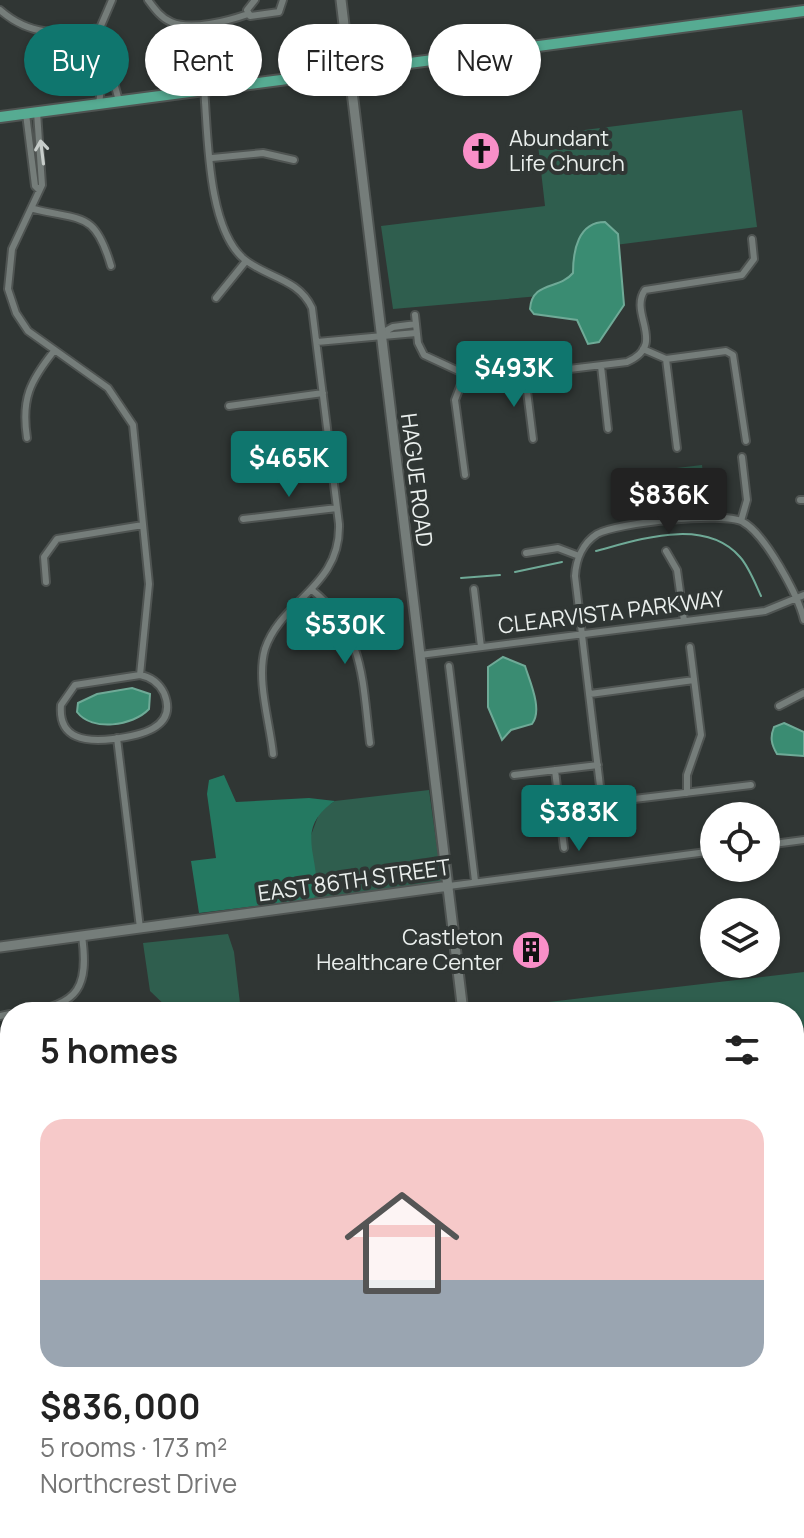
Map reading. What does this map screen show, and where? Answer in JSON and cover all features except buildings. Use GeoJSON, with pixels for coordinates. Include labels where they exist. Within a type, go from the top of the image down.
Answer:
{"type":"FeatureCollection","features":[{"type":"Feature","properties":{"kind":"main road"},"geometry":{"type":"LineString","coordinates":[[412,61],[804,11]]}},
{"type":"Feature","properties":{"kind":"main road"},"geometry":{"type":"LineString","coordinates":[[0,117],[152,96]]}},
{"type":"Feature","properties":{"kind":"street"},"geometry":{"type":"LineString","coordinates":[[102,24],[112,0]]}},
{"type":"Feature","properties":{"kind":"street"},"geometry":{"type":"LineString","coordinates":[[148,0],[162,17],[179,25],[248,14],[276,13],[283,7],[283,0]]}},
{"type":"Feature","properties":{"kind":"street"},"geometry":{"type":"LineString","coordinates":[[248,14],[255,0]]}},
{"type":"Feature","properties":{"kind":"street","name":"HAGUE ROAD"},"geometry":{"type":"LineString","coordinates":[[341,0],[344,24]]}},
{"type":"Feature","properties":{"kind":"street"},"geometry":{"type":"LineString","coordinates":[[2,15],[24,27]]}},
{"type":"Feature","properties":{"kind":"street"},"geometry":{"type":"LineString","coordinates":[[99,104],[100,96]]}},
{"type":"Feature","properties":{"kind":"street"},"geometry":{"type":"LineString","coordinates":[[118,96],[119,101]]}},
{"type":"Feature","properties":{"kind":"street"},"geometry":{"type":"LineString","coordinates":[[205,96],[222,229],[233,248],[246,261],[303,293],[312,308],[337,508],[336,553],[312,590],[277,629],[265,652],[263,672],[273,754]]}},
{"type":"Feature","properties":{"kind":"street","name":"HAGUE ROAD"},"geometry":{"type":"LineString","coordinates":[[352,96],[462,1002]]}},
{"type":"Feature","properties":{"kind":"street"},"geometry":{"type":"LineString","coordinates":[[32,113],[43,166],[42,185],[34,209],[12,249],[8,289],[24,326],[103,384],[129,416],[138,446],[149,600],[140,675]]}},
{"type":"Feature","properties":{"kind":"street"},"geometry":{"type":"LineString","coordinates":[[212,158],[263,153],[294,160]]}},
{"type":"Feature","properties":{"kind":"street"},"geometry":{"type":"LineString","coordinates":[[34,209],[86,220],[103,238],[111,266]]}},
{"type":"Feature","properties":{"kind":"street"},"geometry":{"type":"LineString","coordinates":[[415,315],[416,333],[424,355],[484,380],[629,362],[643,349],[647,334],[640,305],[645,290],[742,275],[754,259],[752,239]]}},
{"type":"Feature","properties":{"kind":"street"},"geometry":{"type":"LineString","coordinates":[[216,298],[246,261]]}},
{"type":"Feature","properties":{"kind":"street"},"geometry":{"type":"LineString","coordinates":[[382,333],[393,327],[416,324]]}},
{"type":"Feature","properties":{"kind":"street"},"geometry":{"type":"LineString","coordinates":[[317,342],[382,333],[416,333]]}},
{"type":"Feature","properties":{"kind":"street"},"geometry":{"type":"LineString","coordinates":[[643,349],[666,359],[726,351],[732,353],[746,441]]}},
{"type":"Feature","properties":{"kind":"street"},"geometry":{"type":"LineString","coordinates":[[27,438],[23,411],[26,392],[54,351]]}},
{"type":"Feature","properties":{"kind":"street"},"geometry":{"type":"LineString","coordinates":[[666,359],[677,448]]}},
{"type":"Feature","properties":{"kind":"street"},"geometry":{"type":"LineString","coordinates":[[601,366],[608,429]]}},
{"type":"Feature","properties":{"kind":"street"},"geometry":{"type":"LineString","coordinates":[[465,374],[455,400],[465,475]]}},
{"type":"Feature","properties":{"kind":"street"},"geometry":{"type":"LineString","coordinates":[[525,375],[533,439]]}},
{"type":"Feature","properties":{"kind":"street"},"geometry":{"type":"LineString","coordinates":[[229,406],[323,393]]}},
{"type":"Feature","properties":{"kind":"street"},"geometry":{"type":"LineString","coordinates":[[741,521],[747,494],[742,457]]}},
{"type":"Feature","properties":{"kind":"street"},"geometry":{"type":"LineString","coordinates":[[243,519],[337,508]]}},
{"type":"Feature","properties":{"kind":"street"},"geometry":{"type":"LineString","coordinates":[[602,803],[575,576],[579,556],[594,537],[612,528],[718,515],[741,521],[763,540],[804,620]]}},
{"type":"Feature","properties":{"kind":"street"},"geometry":{"type":"LineString","coordinates":[[46,582],[44,557],[57,539],[143,525]]}},
{"type":"Feature","properties":{"kind":"street"},"geometry":{"type":"LineString","coordinates":[[526,553],[548,547],[579,556]]}},
{"type":"Feature","properties":{"kind":"street"},"geometry":{"type":"LineString","coordinates":[[666,551],[677,570],[684,621]]}},
{"type":"Feature","properties":{"kind":"street"},"geometry":{"type":"LineString","coordinates":[[474,589],[481,647]]}},
{"type":"Feature","properties":{"kind":"street"},"geometry":{"type":"LineString","coordinates":[[312,590],[337,613],[354,643],[370,743]]}},
{"type":"Feature","properties":{"kind":"street","name":"CLEARVISTA PARKWAY"},"geometry":{"type":"LineString","coordinates":[[420,655],[768,610],[804,595]]}},
{"type":"Feature","properties":{"kind":"street"},"geometry":{"type":"LineString","coordinates":[[687,793],[687,775],[701,738],[690,647]]}},
{"type":"Feature","properties":{"kind":"street"},"geometry":{"type":"LineString","coordinates":[[449,666],[475,881]]}},
{"type":"Feature","properties":{"kind":"street"},"geometry":{"type":"LineString","coordinates":[[140,675],[153,680],[163,691],[164,716],[151,732],[90,742],[78,739],[63,724],[62,702],[78,683],[140,675]]}},
{"type":"Feature","properties":{"kind":"street"},"geometry":{"type":"LineString","coordinates":[[590,694],[694,680]]}},
{"type":"Feature","properties":{"kind":"street"},"geometry":{"type":"LineString","coordinates":[[779,706],[804,693]]}},
{"type":"Feature","properties":{"kind":"street"},"geometry":{"type":"LineString","coordinates":[[117,738],[140,928]]}},
{"type":"Feature","properties":{"kind":"street"},"geometry":{"type":"LineString","coordinates":[[514,775],[598,765]]}},
{"type":"Feature","properties":{"kind":"street"},"geometry":{"type":"LineString","coordinates":[[555,770],[564,848]]}},
{"type":"Feature","properties":{"kind":"street"},"geometry":{"type":"LineString","coordinates":[[559,808],[751,785]]}},
{"type":"Feature","properties":{"kind":"street"},"geometry":{"type":"LineString","coordinates":[[780,843],[804,840]]}},
{"type":"Feature","properties":{"kind":"street","name":"EAST 86TH STREET"},"geometry":{"type":"LineString","coordinates":[[0,947],[700,853]]}},
{"type":"Feature","properties":{"kind":"street"},"geometry":{"type":"LineString","coordinates":[[61,1002],[77,990],[85,970],[82,936]]}},
{"type":"Feature","properties":{"kind":"shaded area"},"geometry":{"type":"Polygon","coordinates":[[[742,110],[757,227],[615,245],[574,293],[393,309],[381,226],[545,206],[537,136],[742,110]]]}},
{"type":"Feature","properties":{"kind":"shaded area"},"geometry":{"type":"Polygon","coordinates":[[[605,222],[618,234],[624,305],[599,342],[588,344],[577,320],[534,314],[530,309],[536,294],[573,273],[576,247],[583,232],[596,223],[605,222]]]}},
{"type":"Feature","properties":{"kind":"shaded area"},"geometry":{"type":"Polygon","coordinates":[[[702,465],[706,502],[673,506],[668,469],[702,465]]]}},
{"type":"Feature","properties":{"kind":"shaded area"},"geometry":{"type":"Polygon","coordinates":[[[503,657],[525,666],[536,711],[532,724],[511,730],[502,740],[488,707],[488,667],[503,657]]]}},
{"type":"Feature","properties":{"kind":"shaded area"},"geometry":{"type":"Polygon","coordinates":[[[132,688],[150,694],[149,709],[133,719],[102,724],[92,722],[77,712],[78,703],[97,694],[132,688]]]}},
{"type":"Feature","properties":{"kind":"shaded area"},"geometry":{"type":"Polygon","coordinates":[[[784,723],[804,732],[804,756],[777,754],[772,744],[772,734],[774,727],[784,723]]]}},
{"type":"Feature","properties":{"kind":"shaded area"},"geometry":{"type":"Polygon","coordinates":[[[224,775],[236,802],[309,798],[335,801],[314,823],[311,835],[316,871],[314,899],[199,913],[191,861],[216,858],[207,794],[209,780],[224,775]]]}},
{"type":"Feature","properties":{"kind":"shaded area"},"geometry":{"type":"Polygon","coordinates":[[[429,790],[442,883],[314,899],[310,838],[320,811],[335,801],[429,790]]]}},
{"type":"Feature","properties":{"kind":"shaded area"},"geometry":{"type":"Polygon","coordinates":[[[228,934],[234,952],[240,1002],[162,1002],[150,991],[143,943],[228,934]]]}},
{"type":"Feature","properties":{"kind":"shaded area"},"geometry":{"type":"Polygon","coordinates":[[[804,972],[804,1002],[548,1002],[753,978],[780,978],[780,975],[804,972]]]}},
{"type":"Feature","properties":{"kind":"waterway"},"geometry":{"type":"LineString","coordinates":[[596,551],[672,534],[709,538],[726,545],[740,557],[761,596]]}},
{"type":"Feature","properties":{"kind":"waterway"},"geometry":{"type":"LineString","coordinates":[[515,572],[562,562]]}},
{"type":"Feature","properties":{"kind":"waterway"},"geometry":{"type":"LineString","coordinates":[[461,578],[500,575]]}},
{"type":"Feature","properties":{"kind":"place","name":"Abundant Life Church"},"geometry":{"type":"Point","coordinates":[481,151]}},
{"type":"Feature","properties":{"kind":"place","name":"Castleton Healthcare Center"},"geometry":{"type":"Point","coordinates":[531,950]}}]}
